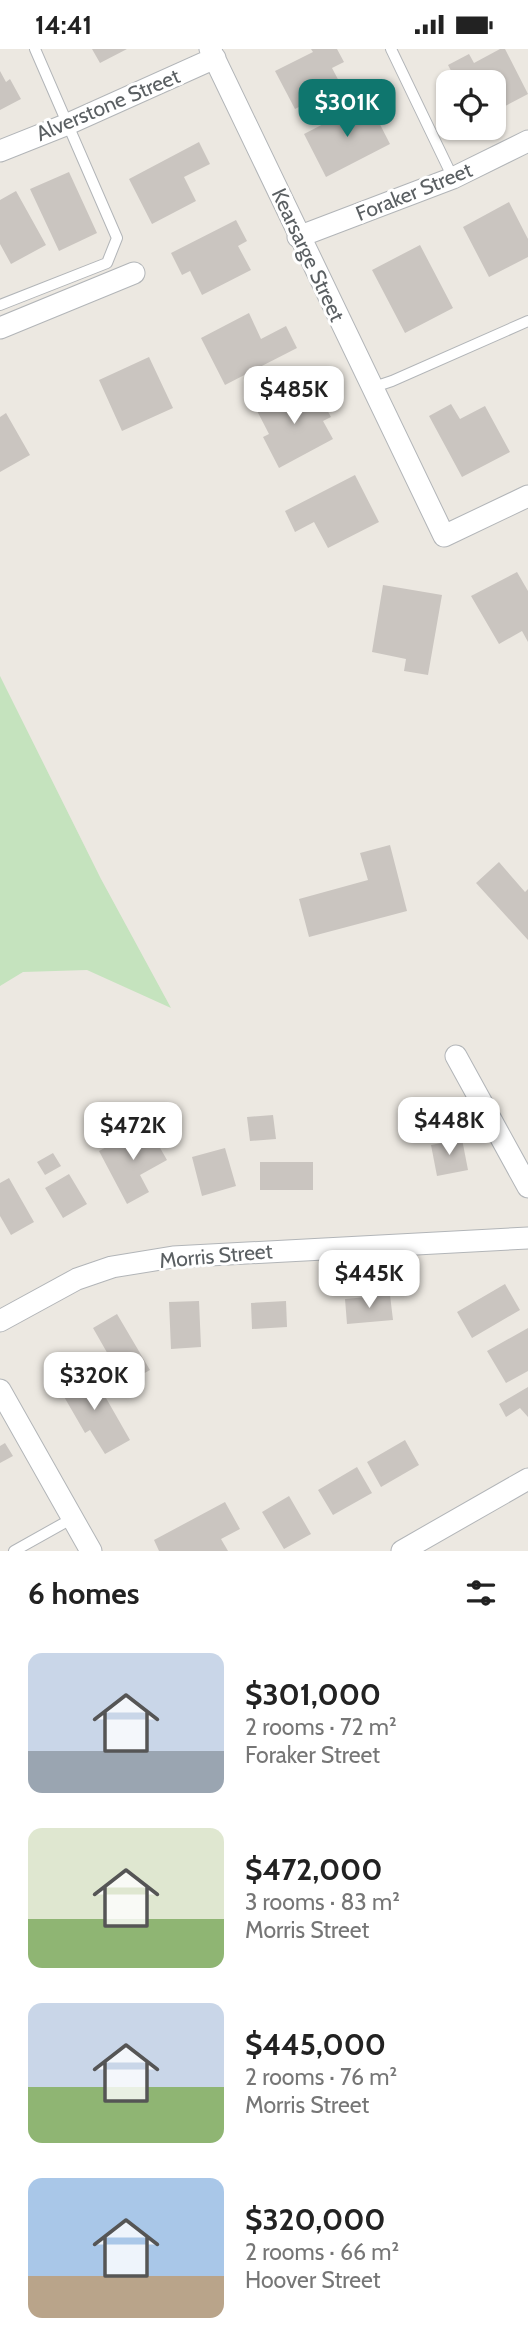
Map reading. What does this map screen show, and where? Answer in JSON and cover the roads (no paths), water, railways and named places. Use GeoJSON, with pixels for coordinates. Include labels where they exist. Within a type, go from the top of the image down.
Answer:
{"type":"FeatureCollection","features":[{"type":"Feature","properties":{"kind":"street","name":"Alverstone Street"},"geometry":{"type":"LineString","coordinates":[[0,151],[68,124],[213,54]]}},
{"type":"Feature","properties":{"kind":"street","name":"Kearsarge Street"},"geometry":{"type":"LineString","coordinates":[[213,54],[444,536],[528,496]]}},
{"type":"Feature","properties":{"kind":"street","name":"Foraker Street"},"geometry":{"type":"LineString","coordinates":[[299,237],[453,178],[528,141]]}},
{"type":"Feature","properties":{"kind":"street"},"geometry":{"type":"LineString","coordinates":[[0,328],[134,273]]}},
{"type":"Feature","properties":{"kind":"street"},"geometry":{"type":"LineString","coordinates":[[456,1056],[528,1187]]}},
{"type":"Feature","properties":{"kind":"street","name":"Morris Street"},"geometry":{"type":"LineString","coordinates":[[0,1321],[77,1279],[112,1267],[173,1257],[528,1238]]}},
{"type":"Feature","properties":{"kind":"street"},"geometry":{"type":"LineString","coordinates":[[0,1390],[91,1551]]}},
{"type":"Feature","properties":{"kind":"street"},"geometry":{"type":"LineString","coordinates":[[402,1551],[528,1479]]}},
{"type":"Feature","properties":{"kind":"lane"},"geometry":{"type":"LineString","coordinates":[[0,305],[107,263],[117,238],[35,49]]}},
{"type":"Feature","properties":{"kind":"lane"},"geometry":{"type":"LineString","coordinates":[[391,49],[453,178]]}},
{"type":"Feature","properties":{"kind":"lane"},"geometry":{"type":"LineString","coordinates":[[371,388],[528,320]]}},
{"type":"Feature","properties":{"kind":"lane"},"geometry":{"type":"LineString","coordinates":[[14,1551],[34,1546],[73,1518]]}}]}
